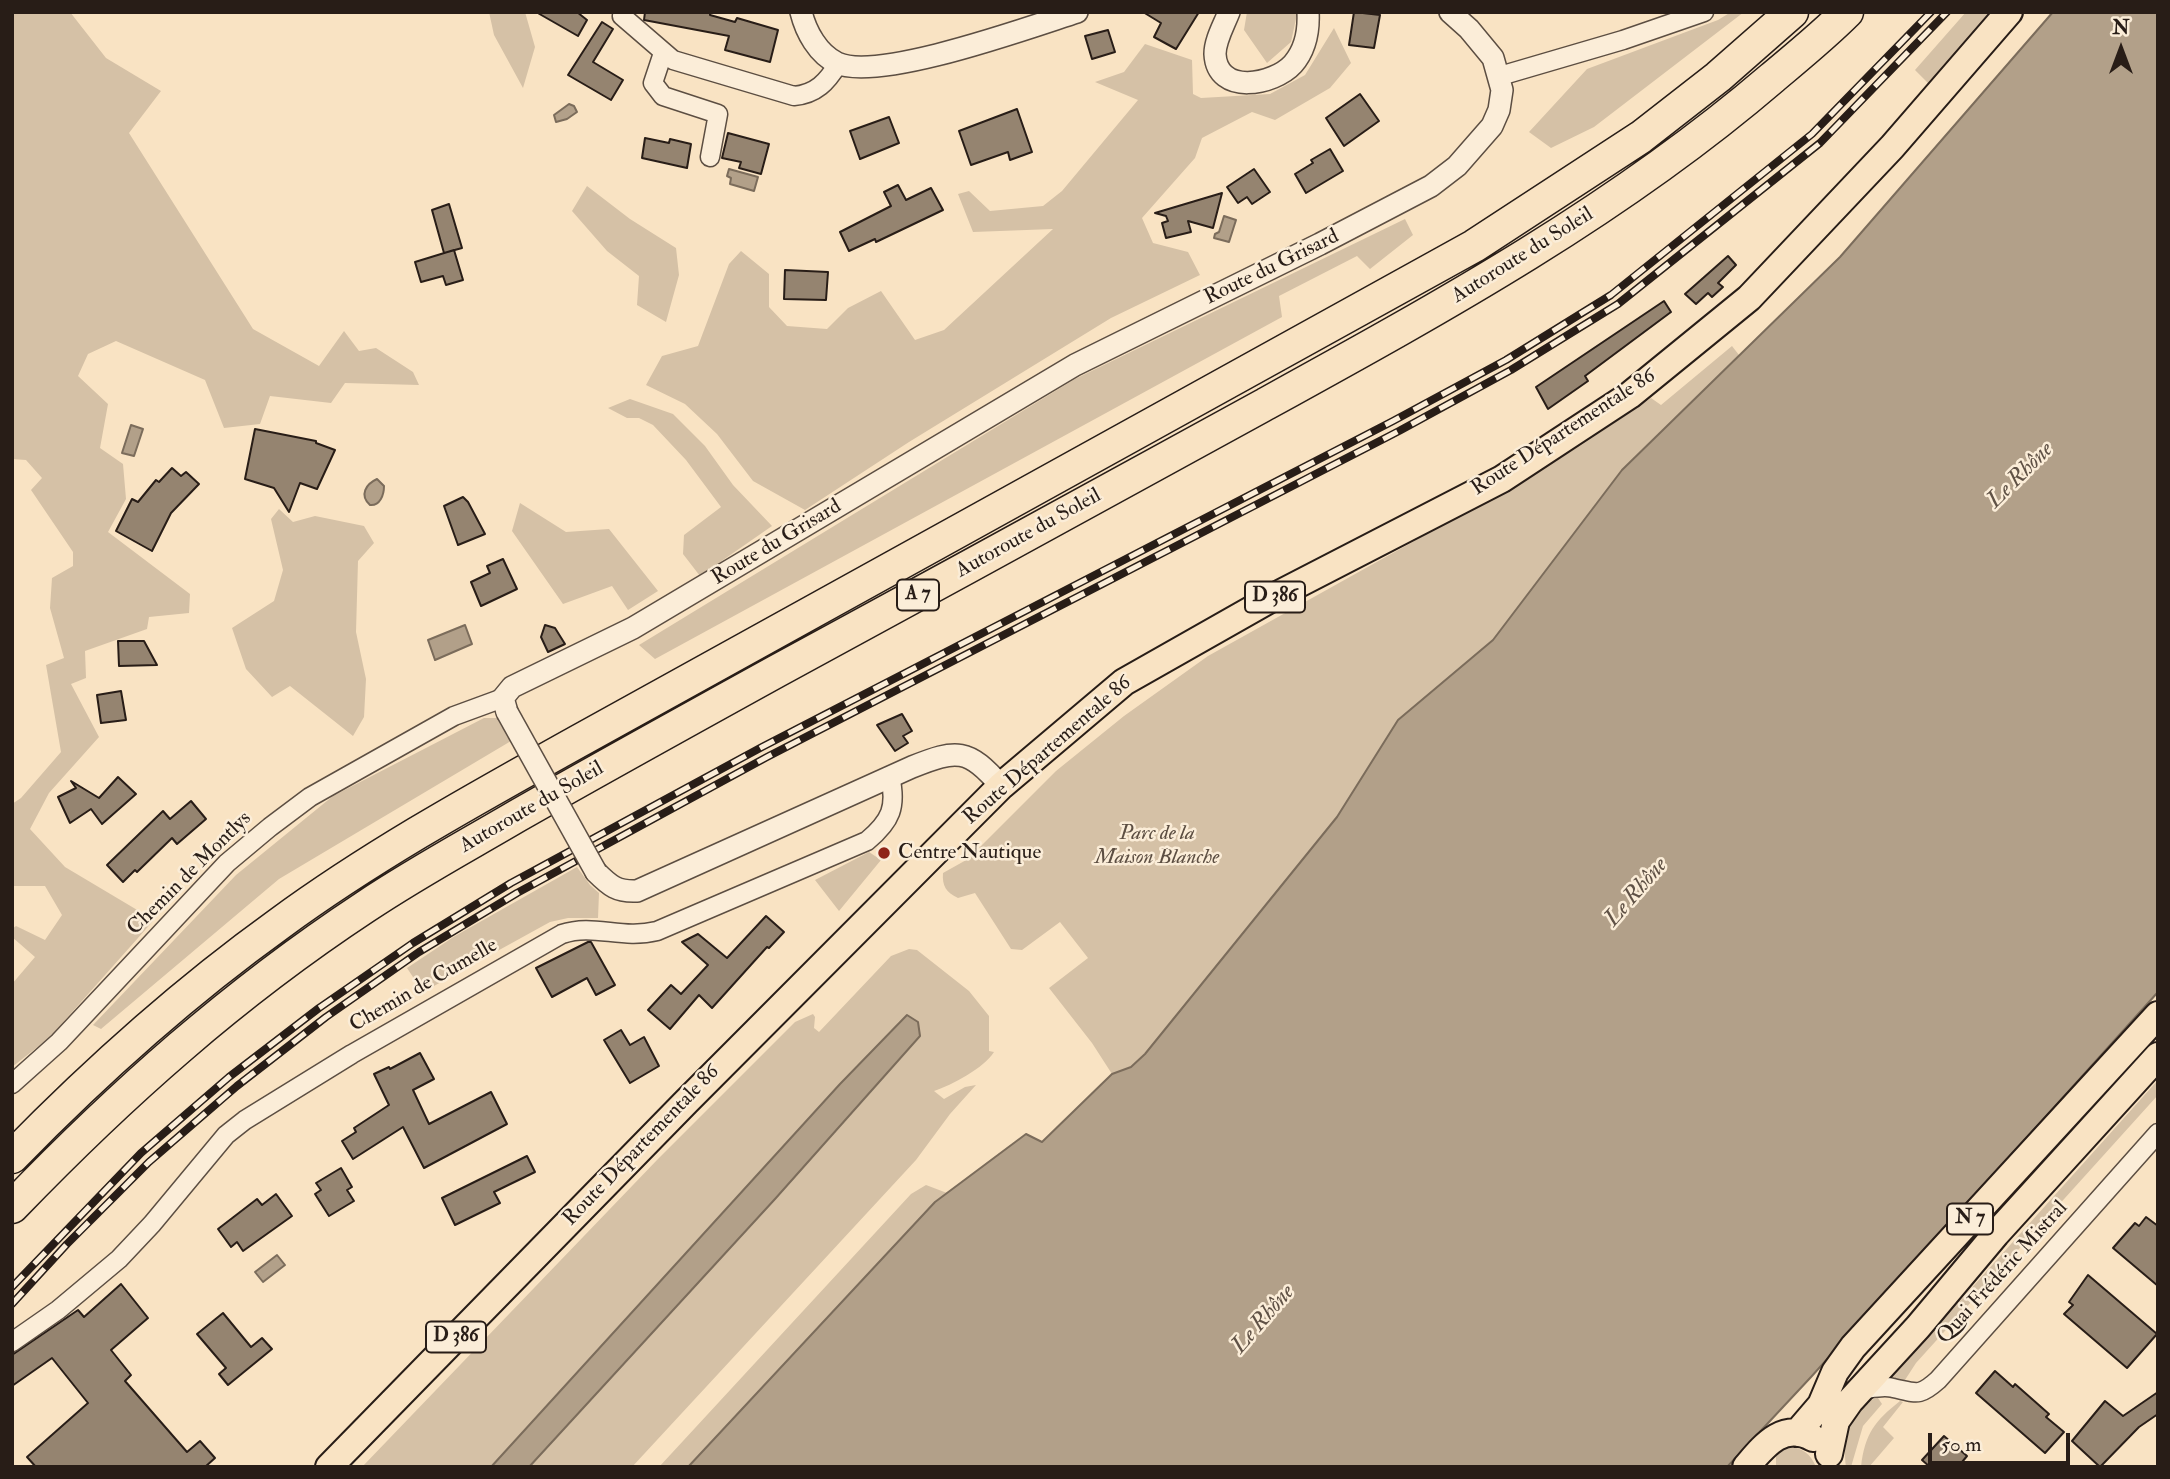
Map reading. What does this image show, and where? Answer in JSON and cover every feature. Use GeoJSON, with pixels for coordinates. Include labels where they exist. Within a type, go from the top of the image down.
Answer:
{"type":"FeatureCollection","features":[{"type":"Feature","properties":{"kind":"highway","name":"Autoroute du Soleil"},"geometry":{"type":"LineString","coordinates":[[12,1157],[127,1045],[195,987],[279,923],[347,877],[436,821],[611,722],[1263,365],[1474,246],[1641,138],[1718,77],[1792,12]]}},
{"type":"Feature","properties":{"kind":"highway","name":"Autoroute du Soleil"},"geometry":{"type":"LineString","coordinates":[[12,1207],[77,1140],[215,1016],[366,906],[590,774],[1495,275],[1567,231],[1660,167],[1746,100],[1847,12]]}},
{"type":"Feature","properties":{"kind":"main road","name":"Route Départementale 86"},"geometry":{"type":"LineString","coordinates":[[329,1467],[695,1092],[1001,786],[1124,682],[1281,593],[1502,479],[1630,395],[1749,298],[1892,147],[2009,12]]}},
{"type":"Feature","properties":{"kind":"main road","name":"N 7"},"geometry":{"type":"LineString","coordinates":[[1797,1433],[1821,1405],[1835,1372],[1853,1347],[2158,1015]]}},
{"type":"Feature","properties":{"kind":"main road","name":"N 7"},"geometry":{"type":"LineString","coordinates":[[1830,1460],[1836,1421],[1841,1412],[1996,1234],[2158,1056]]}},
{"type":"Feature","properties":{"kind":"main road","name":"N 7"},"geometry":{"type":"LineString","coordinates":[[1746,1467],[1770,1440],[1783,1433],[1797,1433],[1818,1440],[1830,1460]]}},
{"type":"Feature","properties":{"kind":"street"},"geometry":{"type":"LineString","coordinates":[[623,12],[622,16],[673,60],[794,96],[807,95],[818,88],[829,79],[838,64]]}},
{"type":"Feature","properties":{"kind":"street"},"geometry":{"type":"LineString","coordinates":[[801,12],[812,39],[822,53],[838,64],[868,68],[894,65],[1077,12]]}},
{"type":"Feature","properties":{"kind":"street"},"geometry":{"type":"LineString","coordinates":[[1229,12],[1216,44],[1215,56],[1218,65],[1225,75],[1238,83],[1253,84],[1274,77],[1292,65],[1304,46],[1309,26],[1308,12]]}},
{"type":"Feature","properties":{"kind":"street"},"geometry":{"type":"LineString","coordinates":[[1450,12],[1469,29],[1493,58],[1500,76],[1623,40],[1704,12]]}},
{"type":"Feature","properties":{"kind":"street"},"geometry":{"type":"LineString","coordinates":[[663,53],[653,83],[663,96],[718,114],[710,157]]}},
{"type":"Feature","properties":{"kind":"street","name":"Route du Grisard"},"geometry":{"type":"LineString","coordinates":[[505,705],[512,687],[633,628],[1075,365],[1431,186],[1457,166],[1492,126],[1503,90],[1500,76]]}},
{"type":"Feature","properties":{"kind":"street"},"geometry":{"type":"LineString","coordinates":[[505,705],[596,872],[610,887],[622,892],[637,891],[934,758],[957,754],[973,759],[1001,786]]}},
{"type":"Feature","properties":{"kind":"street","name":"Chemin de Montlys"},"geometry":{"type":"LineString","coordinates":[[12,1084],[59,1042],[227,863],[270,827],[310,797],[454,716],[505,705]]}},
{"type":"Feature","properties":{"kind":"street","name":"Chemin de Cumelle"},"geometry":{"type":"LineString","coordinates":[[12,1342],[58,1310],[119,1259],[152,1224],[226,1135],[258,1111],[562,934],[575,929],[639,935],[657,931],[867,841],[889,817],[894,803],[890,776]]}},
{"type":"Feature","properties":{"kind":"street","name":"Quai Frédéric Mistral"},"geometry":{"type":"LineString","coordinates":[[1860,1390],[1886,1387],[1919,1393],[1926,1391],[2158,1133]]}},
{"type":"Feature","properties":{"kind":"green space"},"geometry":{"type":"Polygon","coordinates":[[[12,12],[70,12],[106,58],[161,91],[129,133],[253,329],[319,366],[344,331],[359,351],[376,348],[413,372],[419,385],[345,383],[331,403],[270,396],[260,424],[224,428],[205,380],[116,341],[88,354],[78,376],[108,404],[100,448],[123,464],[126,499],[108,532],[190,594],[189,613],[149,617],[147,629],[85,651],[86,678],[71,684],[99,737],[49,793],[30,829],[65,867],[154,920],[49,1038],[12,1067],[12,984],[35,957],[12,937],[12,929],[16,926],[45,940],[62,915],[45,886],[12,886],[12,804],[21,798],[61,752],[46,665],[64,658],[50,608],[52,578],[73,566],[73,552],[31,490],[42,478],[26,460],[12,459],[12,12]]]}},
{"type":"Feature","properties":{"kind":"green space"},"geometry":{"type":"Polygon","coordinates":[[[489,12],[525,12],[535,47],[523,88],[494,35],[489,12]]]}},
{"type":"Feature","properties":{"kind":"green space"},"geometry":{"type":"Polygon","coordinates":[[[1247,12],[1297,14],[1291,42],[1267,63],[1244,30],[1247,12]]]}},
{"type":"Feature","properties":{"kind":"green space"},"geometry":{"type":"Polygon","coordinates":[[[1731,12],[1744,12],[1594,127],[1551,148],[1529,132],[1587,69],[1718,20],[1731,12]]]}},
{"type":"Feature","properties":{"kind":"green space"},"geometry":{"type":"Polygon","coordinates":[[[1966,12],[1993,12],[1930,85],[1915,70],[1966,12]]]}},
{"type":"Feature","properties":{"kind":"green space"},"geometry":{"type":"Polygon","coordinates":[[[1334,28],[1351,63],[1330,88],[1275,120],[1252,112],[1202,138],[1195,158],[1142,218],[1153,243],[1188,252],[1200,275],[1111,318],[909,442],[805,510],[753,481],[717,434],[685,404],[646,385],[662,356],[698,346],[729,264],[741,251],[769,274],[769,307],[787,326],[827,329],[848,308],[881,291],[915,340],[944,330],[1053,229],[973,232],[958,194],[969,191],[990,211],[1043,206],[1062,191],[1138,100],[1095,82],[1124,72],[1145,44],[1192,60],[1193,94],[1201,98],[1270,94],[1305,75],[1334,28]]]}},
{"type":"Feature","properties":{"kind":"green space"},"geometry":{"type":"Polygon","coordinates":[[[587,186],[630,219],[676,248],[679,275],[666,322],[637,305],[639,276],[607,251],[572,211],[587,186]]]}},
{"type":"Feature","properties":{"kind":"green space"},"geometry":{"type":"Polygon","coordinates":[[[1405,219],[1413,235],[1370,269],[1357,256],[1279,296],[1282,317],[655,659],[639,645],[1075,379],[1405,219]]]}},
{"type":"Feature","properties":{"kind":"green space","name":"Parc de la Maison Blanche"},"geometry":{"type":"Polygon","coordinates":[[[1732,346],[1739,355],[1622,470],[1493,640],[1398,720],[1337,817],[1160,1038],[1131,1067],[1112,1074],[1092,1043],[1049,988],[1088,958],[1060,922],[1022,950],[1011,949],[975,893],[958,898],[954,896],[944,885],[943,873],[968,859],[1056,771],[1124,716],[1208,656],[1531,476],[1651,398],[1661,405],[1732,346]]]}},
{"type":"Feature","properties":{"kind":"green space"},"geometry":{"type":"Polygon","coordinates":[[[630,399],[673,414],[705,446],[733,485],[772,526],[700,576],[683,554],[684,535],[721,507],[686,460],[653,425],[639,418],[627,418],[608,408],[630,399]]]}},
{"type":"Feature","properties":{"kind":"green space"},"geometry":{"type":"Polygon","coordinates":[[[520,503],[566,532],[609,529],[658,591],[628,610],[612,586],[563,604],[512,531],[520,503]]]}},
{"type":"Feature","properties":{"kind":"green space"},"geometry":{"type":"Polygon","coordinates":[[[279,509],[293,522],[315,516],[364,526],[374,543],[358,561],[356,632],[366,679],[364,717],[353,736],[290,686],[272,697],[246,669],[232,628],[274,601],[283,570],[271,519],[279,509]]]}},
{"type":"Feature","properties":{"kind":"green space"},"geometry":{"type":"Polygon","coordinates":[[[484,718],[498,718],[511,741],[279,879],[101,1029],[93,1025],[236,875],[333,796],[484,718]]]}},
{"type":"Feature","properties":{"kind":"green space"},"geometry":{"type":"Polygon","coordinates":[[[869,852],[881,860],[839,911],[815,880],[869,852]]]}},
{"type":"Feature","properties":{"kind":"green space"},"geometry":{"type":"Polygon","coordinates":[[[577,867],[599,893],[598,918],[568,918],[550,922],[423,992],[407,968],[455,936],[577,867]]]}},
{"type":"Feature","properties":{"kind":"green space"},"geometry":{"type":"Polygon","coordinates":[[[909,949],[917,950],[969,991],[989,1016],[989,1051],[994,1052],[967,1075],[934,1091],[944,1099],[965,1087],[976,1085],[950,1114],[916,1160],[632,1467],[529,1467],[920,1037],[907,1016],[840,1084],[491,1467],[362,1467],[657,1160],[795,1022],[813,1014],[814,1028],[819,1032],[891,956],[909,949]]]}},
{"type":"Feature","properties":{"kind":"green space"},"geometry":{"type":"Polygon","coordinates":[[[2158,1080],[2158,1095],[1916,1363],[1903,1383],[1876,1381],[1932,1323],[1959,1302],[2158,1080]]]}},
{"type":"Feature","properties":{"kind":"green space"},"geometry":{"type":"Polygon","coordinates":[[[926,1185],[947,1193],[935,1202],[688,1467],[659,1467],[911,1194],[926,1185]]]}},
{"type":"Feature","properties":{"kind":"green space"},"geometry":{"type":"Polygon","coordinates":[[[1878,1398],[1882,1404],[1863,1426],[1851,1467],[1846,1467],[1846,1435],[1853,1416],[1867,1402],[1878,1398]]]}},
{"type":"Feature","properties":{"kind":"green space"},"geometry":{"type":"Polygon","coordinates":[[[1900,1401],[1903,1402],[1883,1427],[1894,1438],[1869,1467],[1861,1467],[1865,1445],[1873,1429],[1900,1401]]]}},
{"type":"Feature","properties":{"kind":"green space"},"geometry":{"type":"Polygon","coordinates":[[[1788,1447],[1805,1452],[1816,1467],[1776,1467],[1776,1455],[1788,1447]]]}},
{"type":"Feature","properties":{"kind":"water","name":"Le Rhône"},"geometry":{"type":"Polygon","coordinates":[[[2053,12],[2158,12],[2158,992],[1727,1467],[688,1467],[935,1202],[1026,1134],[1042,1142],[1112,1074],[1131,1067],[1145,1054],[1337,817],[1398,720],[1493,640],[1622,470],[1840,257],[2053,12]]]}},
{"type":"Feature","properties":{"kind":"water"},"geometry":{"type":"Polygon","coordinates":[[[569,104],[574,106],[577,112],[556,122],[554,115],[569,104]]]}},
{"type":"Feature","properties":{"kind":"water"},"geometry":{"type":"Polygon","coordinates":[[[729,169],[758,177],[754,191],[730,184],[731,178],[727,176],[729,169]]]}},
{"type":"Feature","properties":{"kind":"water"},"geometry":{"type":"Polygon","coordinates":[[[1224,216],[1236,220],[1229,242],[1214,238],[1224,216]]]}},
{"type":"Feature","properties":{"kind":"water"},"geometry":{"type":"Polygon","coordinates":[[[131,425],[143,429],[134,456],[122,453],[131,425]]]}},
{"type":"Feature","properties":{"kind":"water"},"geometry":{"type":"Polygon","coordinates":[[[377,479],[384,486],[383,493],[379,502],[370,505],[364,494],[365,490],[377,479]]]}},
{"type":"Feature","properties":{"kind":"water"},"geometry":{"type":"Polygon","coordinates":[[[465,625],[472,644],[435,660],[428,640],[465,625]]]}},
{"type":"Feature","properties":{"kind":"water"},"geometry":{"type":"Polygon","coordinates":[[[907,1015],[918,1022],[920,1036],[775,1199],[529,1467],[491,1467],[840,1084],[907,1015]]]}},
{"type":"Feature","properties":{"kind":"water"},"geometry":{"type":"Polygon","coordinates":[[[277,1255],[285,1265],[263,1282],[255,1272],[277,1255]]]}},
{"type":"Feature","properties":{"kind":"building"},"geometry":{"type":"Polygon","coordinates":[[[536,12],[577,12],[587,20],[578,36],[536,12]]]}},
{"type":"Feature","properties":{"kind":"building"},"geometry":{"type":"Polygon","coordinates":[[[645,12],[710,12],[710,15],[735,22],[737,18],[778,30],[770,62],[725,50],[729,36],[644,20],[645,12]]]}},
{"type":"Feature","properties":{"kind":"building"},"geometry":{"type":"Polygon","coordinates":[[[1143,12],[1199,12],[1176,49],[1154,37],[1161,23],[1143,12]]]}},
{"type":"Feature","properties":{"kind":"building"},"geometry":{"type":"Polygon","coordinates":[[[1354,12],[1380,15],[1374,48],[1349,45],[1354,12]]]}},
{"type":"Feature","properties":{"kind":"building"},"geometry":{"type":"Polygon","coordinates":[[[602,22],[613,29],[593,62],[623,80],[611,100],[568,75],[602,22]]]}},
{"type":"Feature","properties":{"kind":"building"},"geometry":{"type":"Polygon","coordinates":[[[1108,30],[1115,52],[1092,59],[1085,36],[1108,30]]]}},
{"type":"Feature","properties":{"kind":"building"},"geometry":{"type":"Polygon","coordinates":[[[1360,94],[1379,121],[1344,146],[1326,118],[1360,94]]]}},
{"type":"Feature","properties":{"kind":"building"},"geometry":{"type":"Polygon","coordinates":[[[1017,109],[1032,152],[1010,160],[1008,152],[971,165],[959,131],[1017,109]]]}},
{"type":"Feature","properties":{"kind":"building"},"geometry":{"type":"Polygon","coordinates":[[[889,117],[899,143],[860,159],[850,131],[889,117]]]}},
{"type":"Feature","properties":{"kind":"building"},"geometry":{"type":"Polygon","coordinates":[[[728,133],[769,144],[761,174],[739,168],[741,162],[722,158],[728,133]]]}},
{"type":"Feature","properties":{"kind":"building"},"geometry":{"type":"Polygon","coordinates":[[[645,138],[669,143],[670,139],[691,144],[687,168],[642,158],[645,138]]]}},
{"type":"Feature","properties":{"kind":"building"},"geometry":{"type":"Polygon","coordinates":[[[1330,149],[1343,171],[1306,193],[1295,174],[1330,149]]]}},
{"type":"Feature","properties":{"kind":"building"},"geometry":{"type":"Polygon","coordinates":[[[1254,169],[1270,192],[1252,204],[1247,197],[1238,203],[1227,187],[1254,169]]]}},
{"type":"Feature","properties":{"kind":"building"},"geometry":{"type":"Polygon","coordinates":[[[898,185],[906,200],[931,188],[943,210],[876,242],[875,239],[849,251],[840,232],[891,206],[884,192],[898,185]]]}},
{"type":"Feature","properties":{"kind":"building"},"geometry":{"type":"Polygon","coordinates":[[[1222,193],[1213,228],[1188,221],[1191,232],[1166,238],[1162,223],[1168,221],[1166,216],[1155,213],[1222,193]]]}},
{"type":"Feature","properties":{"kind":"building"},"geometry":{"type":"Polygon","coordinates":[[[449,204],[462,248],[444,253],[432,210],[449,204]]]}},
{"type":"Feature","properties":{"kind":"building"},"geometry":{"type":"Polygon","coordinates":[[[454,250],[463,280],[446,285],[443,276],[421,282],[415,262],[454,250]]]}},
{"type":"Feature","properties":{"kind":"building"},"geometry":{"type":"Polygon","coordinates":[[[1728,256],[1736,265],[1718,283],[1723,287],[1712,297],[1708,293],[1696,304],[1685,294],[1728,256]]]}},
{"type":"Feature","properties":{"kind":"building"},"geometry":{"type":"Polygon","coordinates":[[[785,270],[828,272],[826,300],[784,299],[785,270]]]}},
{"type":"Feature","properties":{"kind":"building"},"geometry":{"type":"Polygon","coordinates":[[[1664,301],[1671,312],[1585,376],[1588,381],[1548,409],[1536,387],[1664,301]]]}},
{"type":"Feature","properties":{"kind":"building"},"geometry":{"type":"Polygon","coordinates":[[[255,429],[316,441],[335,450],[317,489],[300,483],[289,512],[274,488],[245,479],[255,429]]]}},
{"type":"Feature","properties":{"kind":"building"},"geometry":{"type":"Polygon","coordinates":[[[172,468],[181,476],[186,472],[199,484],[171,513],[152,551],[116,531],[132,499],[138,502],[156,480],[159,482],[172,468]]]}},
{"type":"Feature","properties":{"kind":"building"},"geometry":{"type":"Polygon","coordinates":[[[463,497],[485,534],[458,545],[444,506],[463,497]]]}},
{"type":"Feature","properties":{"kind":"building"},"geometry":{"type":"Polygon","coordinates":[[[503,559],[517,589],[481,606],[471,582],[490,573],[487,566],[503,559]]]}},
{"type":"Feature","properties":{"kind":"building"},"geometry":{"type":"Polygon","coordinates":[[[545,625],[555,628],[565,644],[548,652],[541,637],[545,625]]]}},
{"type":"Feature","properties":{"kind":"building"},"geometry":{"type":"Polygon","coordinates":[[[118,641],[144,641],[157,665],[119,666],[118,641]]]}},
{"type":"Feature","properties":{"kind":"building"},"geometry":{"type":"Polygon","coordinates":[[[121,691],[126,720],[101,723],[97,695],[121,691]]]}},
{"type":"Feature","properties":{"kind":"building"},"geometry":{"type":"Polygon","coordinates":[[[902,714],[912,731],[903,736],[908,743],[895,751],[877,725],[902,714]]]}},
{"type":"Feature","properties":{"kind":"building"},"geometry":{"type":"Polygon","coordinates":[[[118,777],[136,794],[102,824],[91,809],[70,823],[58,797],[76,788],[71,781],[99,798],[118,777]]]}},
{"type":"Feature","properties":{"kind":"building"},"geometry":{"type":"Polygon","coordinates":[[[191,801],[206,819],[177,844],[172,838],[123,882],[107,865],[163,811],[170,819],[191,801]]]}},
{"type":"Feature","properties":{"kind":"building"},"geometry":{"type":"Polygon","coordinates":[[[766,916],[784,932],[712,1008],[699,995],[670,1029],[648,1010],[671,985],[681,994],[708,965],[682,942],[698,934],[727,958],[766,916]]]}},
{"type":"Feature","properties":{"kind":"building"},"geometry":{"type":"Polygon","coordinates":[[[591,942],[615,985],[596,995],[587,978],[552,997],[536,968],[591,942]]]}},
{"type":"Feature","properties":{"kind":"building"},"geometry":{"type":"Polygon","coordinates":[[[621,1030],[630,1045],[644,1037],[659,1066],[630,1083],[604,1040],[621,1030]]]}},
{"type":"Feature","properties":{"kind":"building"},"geometry":{"type":"Polygon","coordinates":[[[420,1053],[434,1079],[413,1090],[429,1124],[491,1092],[507,1124],[424,1168],[403,1127],[353,1159],[342,1141],[356,1132],[354,1128],[389,1105],[374,1074],[420,1053]]]}},
{"type":"Feature","properties":{"kind":"building"},"geometry":{"type":"Polygon","coordinates":[[[527,1156],[535,1172],[494,1192],[500,1203],[455,1225],[442,1198],[527,1156]]]}},
{"type":"Feature","properties":{"kind":"building"},"geometry":{"type":"Polygon","coordinates":[[[341,1168],[352,1187],[347,1190],[354,1201],[329,1216],[315,1194],[321,1190],[316,1183],[341,1168]]]}},
{"type":"Feature","properties":{"kind":"building"},"geometry":{"type":"Polygon","coordinates":[[[276,1194],[292,1216],[243,1251],[237,1242],[231,1247],[218,1229],[257,1199],[262,1205],[276,1194]]]}},
{"type":"Feature","properties":{"kind":"building"},"geometry":{"type":"Polygon","coordinates":[[[2146,1217],[2158,1226],[2158,1286],[2113,1248],[2135,1223],[2139,1226],[2146,1217]]]}},
{"type":"Feature","properties":{"kind":"building"},"geometry":{"type":"Polygon","coordinates":[[[2088,1275],[2157,1334],[2127,1368],[2064,1314],[2073,1305],[2069,1302],[2088,1275]]]}},
{"type":"Feature","properties":{"kind":"building"},"geometry":{"type":"Polygon","coordinates":[[[121,1284],[148,1318],[111,1350],[131,1375],[125,1381],[187,1452],[200,1441],[215,1458],[205,1467],[36,1467],[27,1457],[88,1403],[52,1358],[12,1386],[12,1355],[78,1310],[84,1317],[121,1284]]]}},
{"type":"Feature","properties":{"kind":"building"},"geometry":{"type":"Polygon","coordinates":[[[223,1313],[251,1347],[262,1338],[272,1349],[228,1385],[219,1374],[226,1368],[197,1334],[223,1313]]]}},
{"type":"Feature","properties":{"kind":"building"},"geometry":{"type":"Polygon","coordinates":[[[1995,1371],[2013,1387],[2015,1384],[2049,1414],[2046,1417],[2064,1432],[2045,1453],[1976,1393],[1995,1371]]]}},
{"type":"Feature","properties":{"kind":"building"},"geometry":{"type":"Polygon","coordinates":[[[2158,1392],[2158,1414],[2139,1427],[2100,1467],[2072,1441],[2105,1401],[2123,1416],[2158,1392]]]}},
{"type":"Feature","properties":{"kind":"building"},"geometry":{"type":"Polygon","coordinates":[[[1944,1436],[1967,1456],[1958,1467],[1930,1467],[1922,1460],[1944,1436]]]}},
{"type":"Feature","properties":{"kind":"railway"},"geometry":{"type":"LineString","coordinates":[[12,1287],[141,1153],[229,1077],[319,1008],[413,943],[511,883],[762,747],[1506,360],[1611,295],[1812,134],[1931,12]]}},
{"type":"Feature","properties":{"kind":"railway"},"geometry":{"type":"LineString","coordinates":[[12,1304],[149,1162],[237,1086],[326,1017],[419,952],[517,893],[767,757],[1399,431],[1511,370],[1618,304],[1820,143],[1947,12]]}},
{"type":"Feature","properties":{"kind":"place","name":"Centre Nautique"},"geometry":{"type":"Point","coordinates":[884,853]}}]}
